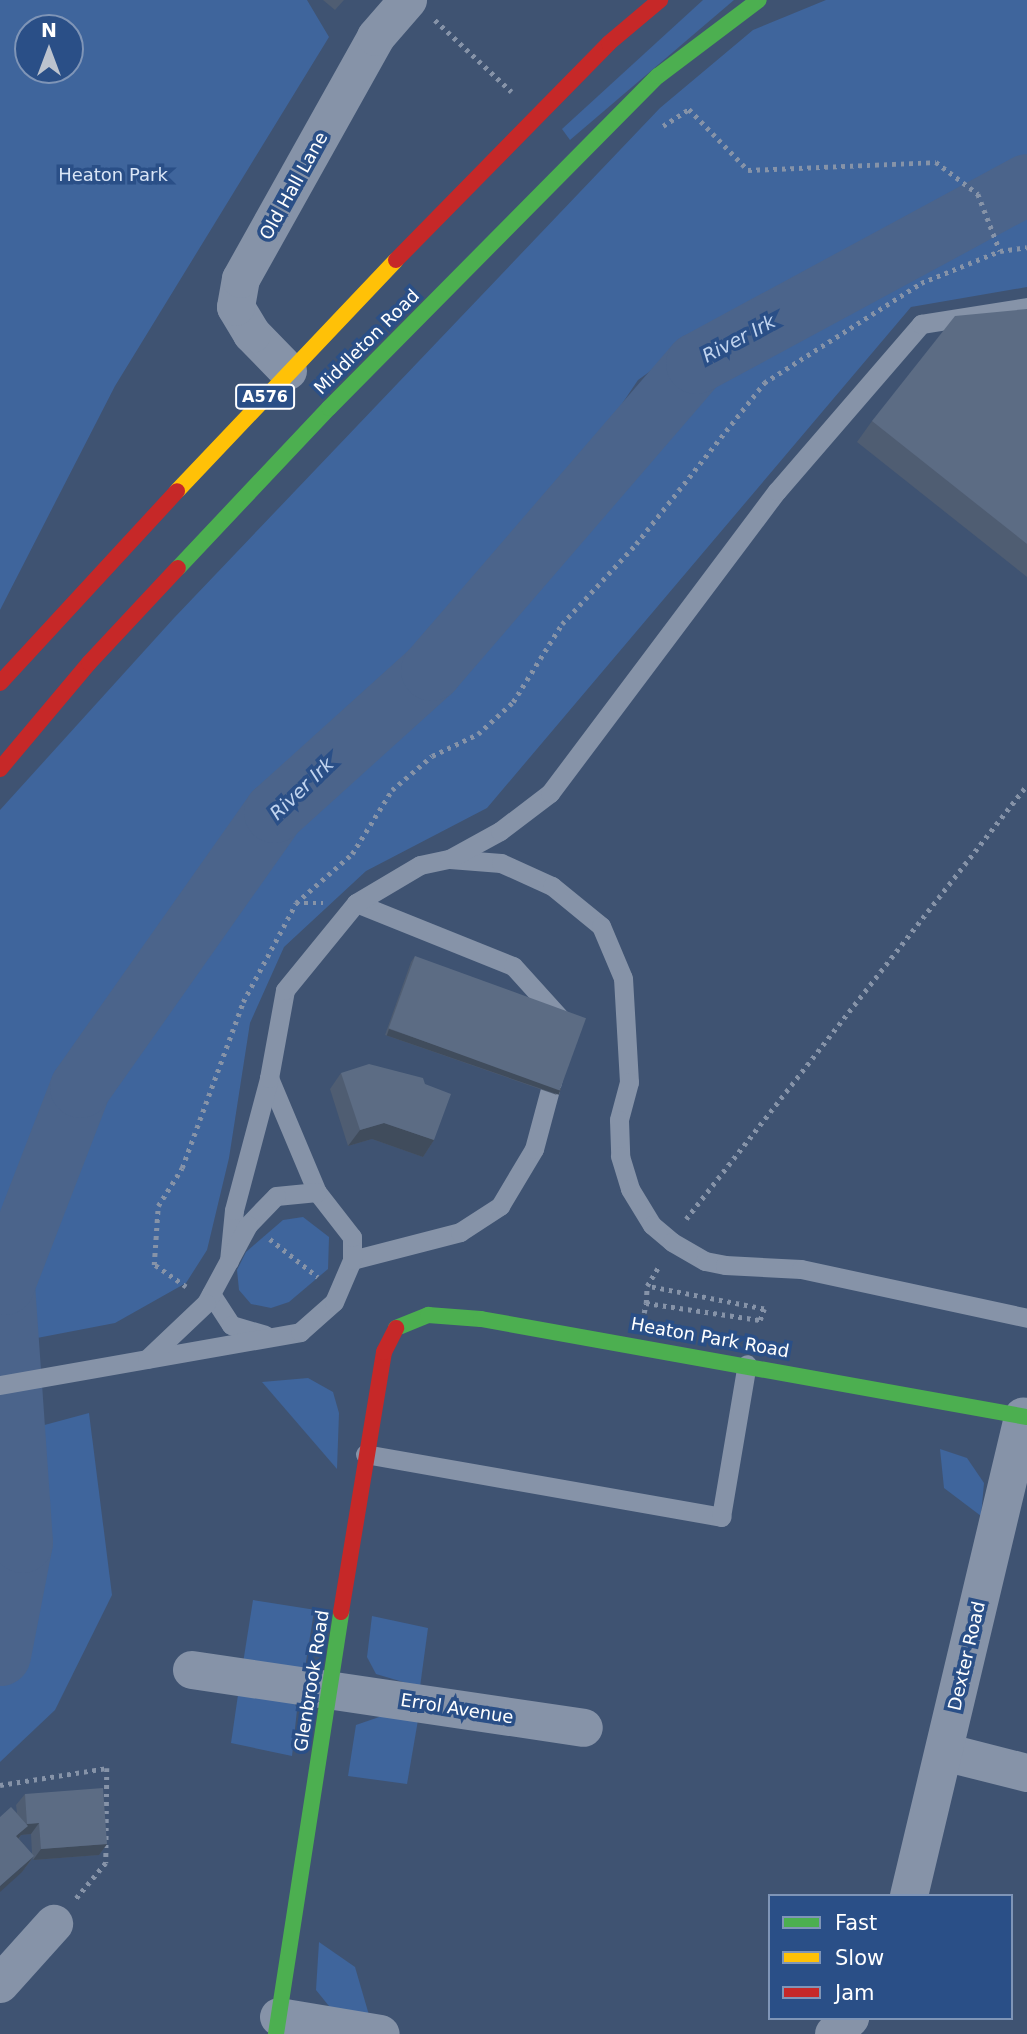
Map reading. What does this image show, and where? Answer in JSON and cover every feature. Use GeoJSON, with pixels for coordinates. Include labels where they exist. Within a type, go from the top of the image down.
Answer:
{"type":"FeatureCollection","features":[{"type":"Feature","properties":{"kind":"main road","name":"Middleton Road"},"geometry":{"type":"LineString","coordinates":[[0,683],[609,43],[660,0]]}},
{"type":"Feature","properties":{"kind":"main road","name":"Middleton Road"},"geometry":{"type":"LineString","coordinates":[[0,769],[89,663],[324,403],[658,76],[759,0]]}},
{"type":"Feature","properties":{"kind":"main road","name":"Heaton Park Road"},"geometry":{"type":"LineString","coordinates":[[391,1335],[406,1320],[428,1315],[481,1319],[747,1364],[1025,1416]]}},
{"type":"Feature","properties":{"kind":"main road","name":"Glenbrook Road"},"geometry":{"type":"LineString","coordinates":[[277,2025],[331,1689],[365,1454],[391,1335]]}},
{"type":"Feature","properties":{"kind":"street","name":"Old Hall Lane"},"geometry":{"type":"LineString","coordinates":[[293,376],[252,334],[236,306],[242,279],[376,37],[416,5]]}},
{"type":"Feature","properties":{"kind":"street","name":"Dexter Road"},"geometry":{"type":"LineString","coordinates":[[909,1894],[1025,1416]]}},
{"type":"Feature","properties":{"kind":"street","name":"Errol Avenue"},"geometry":{"type":"LineString","coordinates":[[192,1670],[584,1728]]}},
{"type":"Feature","properties":{"kind":"street"},"geometry":{"type":"LineString","coordinates":[[944,1752],[1027,1773]]}},
{"type":"Feature","properties":{"kind":"street"},"geometry":{"type":"LineString","coordinates":[[0,1984],[54,1924]]}},
{"type":"Feature","properties":{"kind":"street"},"geometry":{"type":"LineString","coordinates":[[834,2034],[848,2020]]}},
{"type":"Feature","properties":{"kind":"street"},"geometry":{"type":"LineString","coordinates":[[277,2025],[381,2034]]}},
{"type":"Feature","properties":{"kind":"lane"},"geometry":{"type":"LineString","coordinates":[[449,859],[500,831],[550,793],[777,491],[921,324],[1027,307]]}},
{"type":"Feature","properties":{"kind":"lane"},"geometry":{"type":"LineString","coordinates":[[229,1261],[234,1210],[268,1078],[285,990],[356,903],[420,865],[449,859],[501,863],[552,886],[601,926],[623,978],[629,1082],[619,1120],[620,1156],[630,1189],[647,1216],[672,1242],[705,1261],[725,1265],[801,1269],[1027,1318]]}},
{"type":"Feature","properties":{"kind":"lane"},"geometry":{"type":"LineString","coordinates":[[352,1259],[460,1232],[500,1206],[534,1149],[567,1027],[513,967],[356,903]]}},
{"type":"Feature","properties":{"kind":"lane"},"geometry":{"type":"LineString","coordinates":[[0,1385],[300,1332],[334,1301],[352,1259],[352,1237],[317,1192],[268,1078]]}},
{"type":"Feature","properties":{"kind":"lane"},"geometry":{"type":"LineString","coordinates":[[147,1359],[209,1298],[248,1225],[276,1196],[317,1192]]}},
{"type":"Feature","properties":{"kind":"lane"},"geometry":{"type":"LineString","coordinates":[[209,1298],[231,1325],[270,1337]]}},
{"type":"Feature","properties":{"kind":"lane"},"geometry":{"type":"LineString","coordinates":[[365,1454],[720,1517],[747,1364]]}},
{"type":"Feature","properties":{"kind":"path"},"geometry":{"type":"LineString","coordinates":[[416,5],[512,92]]}},
{"type":"Feature","properties":{"kind":"path"},"geometry":{"type":"LineString","coordinates":[[690,109],[748,170],[936,162],[978,194],[1000,251]]}},
{"type":"Feature","properties":{"kind":"path"},"geometry":{"type":"LineString","coordinates":[[209,1298],[153,1265],[158,1206],[182,1167],[243,1002],[296,903],[352,854],[392,790],[432,756],[478,734],[513,702],[562,624],[636,544],[764,383],[921,283],[1000,251],[1027,247]]}},
{"type":"Feature","properties":{"kind":"path"},"geometry":{"type":"LineString","coordinates":[[638,1345],[648,1286],[691,1209],[1027,785]]}},
{"type":"Feature","properties":{"kind":"path"},"geometry":{"type":"LineString","coordinates":[[646,1303],[761,1320],[764,1310],[648,1286]]}},
{"type":"Feature","properties":{"kind":"path"},"geometry":{"type":"LineString","coordinates":[[0,1785],[107,1768],[106,1863],[54,1924]]}},
{"type":"Feature","properties":{"kind":"green space","name":"Heaton Park"},"geometry":{"type":"Polygon","coordinates":[[[0,0],[307,0],[329,37],[115,386],[0,610],[0,0]]]}},
{"type":"Feature","properties":{"kind":"green space"},"geometry":{"type":"Polygon","coordinates":[[[703,0],[734,0],[570,140],[562,129],[703,0]]]}},
{"type":"Feature","properties":{"kind":"green space"},"geometry":{"type":"Polygon","coordinates":[[[826,0],[1027,0],[1027,163],[717,323],[638,380],[541,524],[350,733],[253,814],[122,986],[63,1093],[0,1260],[0,810],[174,618],[660,108],[753,30],[826,0]]]}},
{"type":"Feature","properties":{"kind":"green space"},"geometry":{"type":"Polygon","coordinates":[[[1027,214],[1027,287],[911,307],[487,808],[366,871],[284,947],[250,1023],[229,1158],[207,1250],[186,1283],[115,1323],[37,1338],[31,1283],[106,1089],[295,819],[469,663],[705,391],[847,304],[1027,214]]]}},
{"type":"Feature","properties":{"kind":"green space"},"geometry":{"type":"Polygon","coordinates":[[[303,1217],[329,1237],[328,1269],[289,1302],[271,1308],[251,1304],[239,1290],[237,1270],[246,1252],[283,1220],[303,1217]]]}},
{"type":"Feature","properties":{"kind":"green space"},"geometry":{"type":"Polygon","coordinates":[[[308,1378],[333,1392],[339,1413],[337,1469],[262,1382],[308,1378]]]}},
{"type":"Feature","properties":{"kind":"green space"},"geometry":{"type":"Polygon","coordinates":[[[89,1413],[112,1595],[55,1710],[0,1762],[0,1437],[89,1413]]]}},
{"type":"Feature","properties":{"kind":"green space"},"geometry":{"type":"Polygon","coordinates":[[[940,1449],[967,1458],[984,1483],[981,1516],[944,1488],[940,1449]]]}},
{"type":"Feature","properties":{"kind":"green space"},"geometry":{"type":"Polygon","coordinates":[[[253,1600],[314,1610],[304,1673],[243,1663],[253,1600]]]}},
{"type":"Feature","properties":{"kind":"green space"},"geometry":{"type":"Polygon","coordinates":[[[372,1616],[428,1628],[420,1687],[376,1674],[367,1657],[372,1616]]]}},
{"type":"Feature","properties":{"kind":"green space"},"geometry":{"type":"Polygon","coordinates":[[[239,1688],[293,1697],[297,1710],[292,1756],[231,1743],[239,1688]]]}},
{"type":"Feature","properties":{"kind":"green space"},"geometry":{"type":"Polygon","coordinates":[[[382,1716],[418,1720],[407,1784],[348,1776],[356,1725],[382,1716]]]}},
{"type":"Feature","properties":{"kind":"green space"},"geometry":{"type":"Polygon","coordinates":[[[319,1942],[355,1967],[369,2015],[333,2011],[316,1990],[319,1942]]]}},
{"type":"Feature","properties":{"kind":"building"},"geometry":{"type":"Polygon","coordinates":[[[1027,309],[1027,544],[872,421],[955,316],[1027,309]]]}},
{"type":"Feature","properties":{"kind":"building"},"geometry":{"type":"Polygon","coordinates":[[[415,956],[586,1018],[560,1091],[389,1028],[415,956]]]}},
{"type":"Feature","properties":{"kind":"building"},"geometry":{"type":"Polygon","coordinates":[[[369,1064],[423,1078],[425,1084],[451,1094],[434,1140],[384,1123],[360,1130],[341,1073],[369,1064]]]}},
{"type":"Feature","properties":{"kind":"building"},"geometry":{"type":"Polygon","coordinates":[[[103,1788],[107,1844],[41,1849],[39,1823],[27,1824],[25,1794],[103,1788]]]}},
{"type":"Feature","properties":{"kind":"building"},"geometry":{"type":"Polygon","coordinates":[[[11,1807],[28,1826],[16,1836],[34,1856],[0,1886],[0,1817],[11,1807]]]}},
{"type":"Feature","properties":{"kind":"waterway","name":"River Irk"},"geometry":{"type":"LineString","coordinates":[[0,1655],[22,1542],[4,1284],[80,1087],[274,812],[431,670],[696,363],[1027,184]]}},
{"type":"Feature","properties":{"kind":"traffic: fast"},"geometry":{"type":"LineString","coordinates":[[178,568],[329,408],[658,76],[759,0]]}},
{"type":"Feature","properties":{"kind":"traffic: fast"},"geometry":{"type":"LineString","coordinates":[[396,1328],[428,1315],[481,1319],[1027,1417]]}},
{"type":"Feature","properties":{"kind":"traffic: fast"},"geometry":{"type":"LineString","coordinates":[[276,2034],[341,1612]]}},
{"type":"Feature","properties":{"kind":"traffic: slow"},"geometry":{"type":"LineString","coordinates":[[177,491],[396,260]]}},
{"type":"Feature","properties":{"kind":"traffic: jam"},"geometry":{"type":"LineString","coordinates":[[396,260],[609,43],[660,0]]}},
{"type":"Feature","properties":{"kind":"traffic: jam"},"geometry":{"type":"LineString","coordinates":[[0,683],[177,491]]}},
{"type":"Feature","properties":{"kind":"traffic: jam"},"geometry":{"type":"LineString","coordinates":[[0,769],[89,663],[178,568]]}},
{"type":"Feature","properties":{"kind":"traffic: jam"},"geometry":{"type":"LineString","coordinates":[[341,1612],[384,1352],[396,1328]]}}]}
